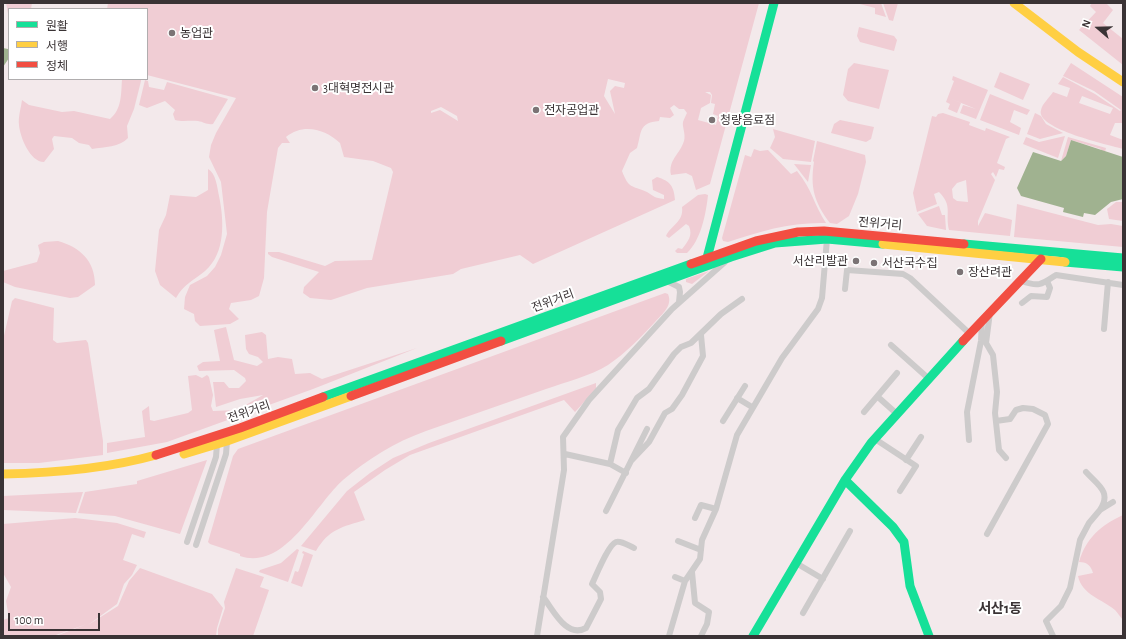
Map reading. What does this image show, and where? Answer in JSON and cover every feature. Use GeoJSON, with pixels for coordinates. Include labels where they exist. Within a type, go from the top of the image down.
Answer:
{"type":"FeatureCollection","features":[{"type":"Feature","properties":{"kind":"main road"},"geometry":{"type":"LineString","coordinates":[[707,258],[774,3]]}},
{"type":"Feature","properties":{"kind":"main road"},"geometry":{"type":"LineString","coordinates":[[1014,3],[1078,52],[1123,82]]}},
{"type":"Feature","properties":{"kind":"main road","name":"전위거리"},"geometry":{"type":"LineString","coordinates":[[3,474],[48,474],[107,467],[143,459],[193,444],[774,235],[802,231],[824,231],[1123,258]]}},
{"type":"Feature","properties":{"kind":"main road","name":"전위거리"},"geometry":{"type":"LineString","coordinates":[[3,481],[47,481],[107,474],[146,465],[227,441],[731,257],[775,243],[827,239],[1123,266]]}},
{"type":"Feature","properties":{"kind":"main road"},"geometry":{"type":"LineString","coordinates":[[754,636],[845,480],[875,439],[928,378],[1041,259]]}},
{"type":"Feature","properties":{"kind":"main road"},"geometry":{"type":"LineString","coordinates":[[845,480],[893,527],[904,542],[910,586],[929,636]]}},
{"type":"Feature","properties":{"kind":"street"},"geometry":{"type":"LineString","coordinates":[[669,636],[685,581],[700,559],[702,540],[716,508],[737,435],[782,358],[818,309],[822,298],[827,239]]}},
{"type":"Feature","properties":{"kind":"street"},"geometry":{"type":"LineString","coordinates":[[536,636],[564,470],[565,454],[563,437],[572,422],[589,400],[679,302],[731,257]]}},
{"type":"Feature","properties":{"kind":"street"},"geometry":{"type":"LineString","coordinates":[[845,289],[847,270],[902,274],[910,278],[970,334]]}},
{"type":"Feature","properties":{"kind":"street"},"geometry":{"type":"LineString","coordinates":[[1021,280],[1033,285],[1041,285],[1056,275],[1123,284]]}},
{"type":"Feature","properties":{"kind":"street"},"geometry":{"type":"LineString","coordinates":[[667,281],[679,287],[679,302]]}},
{"type":"Feature","properties":{"kind":"street"},"geometry":{"type":"LineString","coordinates":[[1022,303],[1031,296],[1047,297],[1050,288],[1047,281]]}},
{"type":"Feature","properties":{"kind":"street"},"geometry":{"type":"LineString","coordinates":[[1104,329],[1108,282]]}},
{"type":"Feature","properties":{"kind":"street"},"geometry":{"type":"LineString","coordinates":[[610,464],[618,430],[637,398],[649,389],[674,354],[701,335],[721,314],[742,299]]}},
{"type":"Feature","properties":{"kind":"street"},"geometry":{"type":"LineString","coordinates":[[990,312],[986,343],[993,355],[997,392],[996,421],[999,450],[1006,458]]}},
{"type":"Feature","properties":{"kind":"street"},"geometry":{"type":"LineString","coordinates":[[969,440],[967,412],[981,342],[982,321]]}},
{"type":"Feature","properties":{"kind":"street"},"geometry":{"type":"LineString","coordinates":[[632,461],[649,442],[665,413],[672,410],[700,363],[703,356],[701,335]]}},
{"type":"Feature","properties":{"kind":"street"},"geometry":{"type":"LineString","coordinates":[[891,344],[928,378]]}},
{"type":"Feature","properties":{"kind":"street"},"geometry":{"type":"LineString","coordinates":[[864,412],[897,373]]}},
{"type":"Feature","properties":{"kind":"street"},"geometry":{"type":"LineString","coordinates":[[723,421],[745,386]]}},
{"type":"Feature","properties":{"kind":"street"},"geometry":{"type":"LineString","coordinates":[[878,397],[896,414]]}},
{"type":"Feature","properties":{"kind":"street"},"geometry":{"type":"LineString","coordinates":[[737,398],[752,407]]}},
{"type":"Feature","properties":{"kind":"street"},"geometry":{"type":"LineString","coordinates":[[987,534],[1048,424],[1045,414],[1033,409],[1023,408],[1016,410],[1010,418],[996,421]]}},
{"type":"Feature","properties":{"kind":"street"},"geometry":{"type":"LineString","coordinates":[[606,511],[647,429]]}},
{"type":"Feature","properties":{"kind":"street"},"geometry":{"type":"LineString","coordinates":[[906,460],[921,437]]}},
{"type":"Feature","properties":{"kind":"street"},"geometry":{"type":"LineString","coordinates":[[875,439],[916,466],[900,492]]}},
{"type":"Feature","properties":{"kind":"street"},"geometry":{"type":"LineString","coordinates":[[196,545],[226,454],[227,441]]}},
{"type":"Feature","properties":{"kind":"street"},"geometry":{"type":"LineString","coordinates":[[187,542],[216,457],[217,444]]}},
{"type":"Feature","properties":{"kind":"street"},"geometry":{"type":"LineString","coordinates":[[565,454],[610,464],[626,473]]}},
{"type":"Feature","properties":{"kind":"street"},"geometry":{"type":"LineString","coordinates":[[1053,636],[1046,622],[1061,606],[1070,588],[1080,540],[1089,522],[1105,503],[1106,497],[1104,492],[1086,472]]}},
{"type":"Feature","properties":{"kind":"street"},"geometry":{"type":"LineString","coordinates":[[1100,510],[1113,502]]}},
{"type":"Feature","properties":{"kind":"street"},"geometry":{"type":"LineString","coordinates":[[695,518],[700,506],[716,508]]}},
{"type":"Feature","properties":{"kind":"street"},"geometry":{"type":"LineString","coordinates":[[803,613],[850,531]]}},
{"type":"Feature","properties":{"kind":"street"},"geometry":{"type":"LineString","coordinates":[[543,597],[561,623],[575,630],[582,630],[586,628],[601,600],[600,592],[592,584],[609,549],[614,542],[618,541],[634,548]]}},
{"type":"Feature","properties":{"kind":"street"},"geometry":{"type":"LineString","coordinates":[[678,541],[701,550]]}},
{"type":"Feature","properties":{"kind":"street"},"geometry":{"type":"LineString","coordinates":[[796,563],[823,579]]}},
{"type":"Feature","properties":{"kind":"street"},"geometry":{"type":"LineString","coordinates":[[692,572],[695,603],[709,612],[707,624],[701,636]]}},
{"type":"Feature","properties":{"kind":"street"},"geometry":{"type":"LineString","coordinates":[[675,577],[685,581]]}},
{"type":"Feature","properties":{"kind":"shaded area"},"geometry":{"type":"Polygon","coordinates":[[[6,3],[32,3],[31,8],[8,8],[8,14],[6,3]]]}},
{"type":"Feature","properties":{"kind":"shaded area"},"geometry":{"type":"Polygon","coordinates":[[[108,3],[759,3],[710,184],[696,190],[692,176],[686,173],[671,175],[671,165],[684,141],[685,136],[683,122],[687,113],[684,109],[679,109],[674,105],[670,108],[674,115],[670,118],[660,117],[659,121],[652,122],[644,126],[637,148],[630,153],[622,171],[631,186],[658,198],[664,199],[664,195],[653,190],[652,180],[657,177],[665,180],[674,191],[675,200],[533,264],[520,255],[461,269],[453,274],[367,288],[331,300],[310,298],[303,293],[304,287],[319,272],[272,257],[268,254],[268,252],[279,252],[325,266],[335,261],[372,260],[393,172],[391,168],[373,161],[344,157],[340,143],[328,134],[321,131],[307,129],[300,130],[286,137],[290,143],[282,143],[278,148],[267,212],[264,278],[259,296],[251,300],[231,303],[229,309],[239,319],[230,324],[200,326],[195,321],[194,314],[184,309],[185,297],[190,285],[207,276],[215,267],[221,255],[227,234],[221,182],[209,157],[211,145],[216,133],[236,98],[148,75],[148,8],[107,8],[108,3]],[[608,79],[604,96],[615,114],[610,91],[615,86],[624,88],[625,83],[608,79]],[[705,92],[711,95],[710,103],[701,108],[698,120],[716,125],[718,116],[713,114],[715,104],[711,103],[712,95],[710,92],[705,92]],[[441,107],[431,111],[431,113],[440,110],[458,121],[457,116],[441,107]]]}},
{"type":"Feature","properties":{"kind":"shaded area"},"geometry":{"type":"Polygon","coordinates":[[[856,3],[881,3],[886,17],[875,14],[875,8],[856,3]]]}},
{"type":"Feature","properties":{"kind":"shaded area"},"geometry":{"type":"Polygon","coordinates":[[[883,3],[898,3],[893,21],[889,20],[883,3]]]}},
{"type":"Feature","properties":{"kind":"shaded area"},"geometry":{"type":"Polygon","coordinates":[[[1092,3],[1106,3],[1113,10],[1103,23],[1123,39],[1123,65],[1079,30],[1096,12],[1090,6],[1092,3]]]}},
{"type":"Feature","properties":{"kind":"shaded area"},"geometry":{"type":"Polygon","coordinates":[[[859,27],[894,36],[897,40],[894,51],[860,42],[857,36],[859,27]]]}},
{"type":"Feature","properties":{"kind":"shaded area"},"geometry":{"type":"Polygon","coordinates":[[[3,48],[8,49],[8,60],[3,67],[3,48]]]}},
{"type":"Feature","properties":{"kind":"shaded area"},"geometry":{"type":"Polygon","coordinates":[[[854,63],[889,70],[879,109],[848,101],[843,95],[848,69],[854,63]]]}},
{"type":"Feature","properties":{"kind":"shaded area"},"geometry":{"type":"Polygon","coordinates":[[[1071,63],[1123,97],[1123,123],[1115,123],[1110,135],[1123,140],[1123,149],[1061,130],[1049,124],[1042,117],[1041,110],[1044,103],[1053,92],[1067,97],[1070,88],[1058,84],[1063,77],[1095,94],[1120,111],[1121,110],[1094,91],[1063,76],[1071,63]],[[1082,96],[1079,103],[1110,114],[1113,108],[1082,96]]]}},
{"type":"Feature","properties":{"kind":"shaded area"},"geometry":{"type":"Polygon","coordinates":[[[1000,72],[1030,84],[1023,100],[994,87],[1000,72]]]}},
{"type":"Feature","properties":{"kind":"shaded area"},"geometry":{"type":"Polygon","coordinates":[[[953,76],[988,90],[976,119],[960,113],[963,105],[976,109],[949,98],[961,103],[957,113],[948,109],[950,104],[946,102],[954,81],[952,80],[953,76]]]}},
{"type":"Feature","properties":{"kind":"shaded area"},"geometry":{"type":"Polygon","coordinates":[[[122,80],[141,80],[134,109],[127,126],[128,138],[121,143],[92,149],[89,145],[79,143],[72,138],[54,136],[52,139],[54,149],[44,162],[34,158],[21,136],[19,116],[22,100],[29,105],[62,112],[74,111],[110,119],[117,111],[121,96],[122,80]]]}},
{"type":"Feature","properties":{"kind":"shaded area"},"geometry":{"type":"Polygon","coordinates":[[[145,80],[148,81],[149,87],[164,90],[167,82],[228,99],[213,124],[198,121],[175,120],[173,114],[175,110],[165,101],[147,108],[139,105],[145,80]]]}},
{"type":"Feature","properties":{"kind":"shaded area"},"geometry":{"type":"Polygon","coordinates":[[[990,94],[1030,110],[1027,115],[1014,110],[1010,122],[1021,128],[1019,135],[980,120],[990,94]]]}},
{"type":"Feature","properties":{"kind":"shaded area"},"geometry":{"type":"Polygon","coordinates":[[[943,113],[970,122],[969,125],[985,131],[986,128],[1010,137],[1006,139],[997,163],[1005,167],[1004,170],[999,169],[996,177],[993,172],[991,174],[995,180],[978,221],[978,226],[985,213],[1009,219],[1012,220],[1010,236],[949,230],[946,201],[939,192],[934,194],[937,204],[917,212],[913,193],[932,116],[936,117],[938,114],[943,113]],[[966,180],[957,183],[952,189],[953,198],[957,201],[968,202],[966,180]]]}},
{"type":"Feature","properties":{"kind":"shaded area"},"geometry":{"type":"Polygon","coordinates":[[[1035,113],[1041,116],[1046,124],[1063,133],[1040,139],[1027,134],[1035,113]]]}},
{"type":"Feature","properties":{"kind":"shaded area"},"geometry":{"type":"Polygon","coordinates":[[[840,120],[874,127],[871,139],[866,142],[831,133],[834,124],[840,120]]]}},
{"type":"Feature","properties":{"kind":"shaded area"},"geometry":{"type":"Polygon","coordinates":[[[773,129],[815,141],[811,162],[783,159],[770,148],[775,137],[773,129]]]}},
{"type":"Feature","properties":{"kind":"shaded area"},"geometry":{"type":"Polygon","coordinates":[[[1065,136],[1058,158],[1023,144],[1026,137],[1039,142],[1065,136]]]}},
{"type":"Feature","properties":{"kind":"shaded area"},"geometry":{"type":"Polygon","coordinates":[[[1068,137],[1106,148],[1105,152],[1101,151],[1101,149],[1071,140],[1066,156],[1061,161],[1068,137]]]}},
{"type":"Feature","properties":{"kind":"shaded area"},"geometry":{"type":"Polygon","coordinates":[[[1071,140],[1123,157],[1123,199],[1111,202],[1095,215],[1084,213],[1083,217],[1063,212],[1064,208],[1021,196],[1017,188],[1033,152],[1061,161],[1066,156],[1071,140]]]}},
{"type":"Feature","properties":{"kind":"shaded area"},"geometry":{"type":"Polygon","coordinates":[[[817,141],[865,155],[866,162],[858,194],[849,216],[837,224],[830,223],[820,208],[814,194],[813,161],[817,141]]]}},
{"type":"Feature","properties":{"kind":"shaded area"},"geometry":{"type":"Polygon","coordinates":[[[754,149],[760,151],[768,150],[791,174],[797,171],[810,191],[826,223],[788,226],[764,231],[728,242],[723,241],[722,238],[745,155],[751,157],[754,149]]]}},
{"type":"Feature","properties":{"kind":"shaded area"},"geometry":{"type":"Polygon","coordinates":[[[794,164],[811,165],[808,182],[794,164]]]}},
{"type":"Feature","properties":{"kind":"shaded area"},"geometry":{"type":"Polygon","coordinates":[[[208,169],[213,174],[217,185],[221,205],[222,236],[220,246],[212,264],[185,286],[176,298],[160,285],[155,271],[159,230],[166,215],[170,195],[196,197],[208,190],[208,169]]]}},
{"type":"Feature","properties":{"kind":"shaded area"},"geometry":{"type":"Polygon","coordinates":[[[698,195],[708,195],[706,210],[696,241],[687,253],[677,253],[675,251],[678,248],[682,249],[689,238],[689,226],[686,224],[669,238],[666,236],[679,220],[682,207],[698,195]]]}},
{"type":"Feature","properties":{"kind":"shaded area"},"geometry":{"type":"Polygon","coordinates":[[[1116,202],[1123,202],[1123,221],[1109,219],[1107,209],[1116,202]]]}},
{"type":"Feature","properties":{"kind":"shaded area"},"geometry":{"type":"Polygon","coordinates":[[[1017,204],[1098,225],[1111,224],[1123,226],[1123,247],[1014,237],[1017,204]]]}},
{"type":"Feature","properties":{"kind":"shaded area"},"geometry":{"type":"Polygon","coordinates":[[[939,206],[942,215],[945,215],[946,230],[927,226],[918,214],[939,206]]]}},
{"type":"Feature","properties":{"kind":"shaded area"},"geometry":{"type":"Polygon","coordinates":[[[58,241],[73,247],[85,256],[92,269],[95,285],[78,297],[70,298],[15,287],[3,282],[3,271],[37,262],[40,253],[38,245],[44,242],[58,241]]]}},
{"type":"Feature","properties":{"kind":"shaded area"},"geometry":{"type":"Polygon","coordinates":[[[709,271],[692,284],[686,282],[686,279],[709,271]]]}},
{"type":"Feature","properties":{"kind":"shaded area"},"geometry":{"type":"Polygon","coordinates":[[[665,293],[668,294],[669,302],[664,313],[633,345],[608,365],[578,378],[403,440],[372,458],[343,480],[332,491],[298,533],[285,545],[271,554],[256,558],[240,556],[240,554],[208,542],[233,456],[238,449],[665,293]]]}},
{"type":"Feature","properties":{"kind":"shaded area"},"geometry":{"type":"Polygon","coordinates":[[[15,298],[54,308],[53,340],[57,343],[86,340],[88,343],[103,441],[103,455],[39,463],[3,463],[3,340],[12,301],[15,298]]]}},
{"type":"Feature","properties":{"kind":"shaded area"},"geometry":{"type":"Polygon","coordinates":[[[226,327],[234,360],[257,366],[263,362],[258,357],[249,354],[246,349],[245,335],[262,332],[266,335],[268,359],[278,357],[292,359],[295,374],[310,373],[322,379],[417,348],[313,389],[167,442],[107,453],[107,443],[145,437],[142,411],[149,406],[150,420],[154,421],[188,413],[192,410],[188,376],[196,375],[202,378],[207,375],[209,377],[213,395],[211,406],[213,411],[237,410],[263,395],[240,399],[216,407],[213,382],[224,382],[229,388],[239,388],[246,381],[245,378],[234,370],[199,371],[197,366],[203,362],[220,361],[214,330],[226,327]]]}},
{"type":"Feature","properties":{"kind":"shaded area"},"geometry":{"type":"Polygon","coordinates":[[[596,383],[596,389],[575,412],[564,400],[410,455],[385,470],[354,492],[365,520],[343,527],[331,533],[316,551],[301,546],[347,491],[370,473],[393,458],[429,443],[596,383]]]}},
{"type":"Feature","properties":{"kind":"shaded area"},"geometry":{"type":"Polygon","coordinates":[[[207,460],[180,534],[115,516],[78,513],[85,492],[137,484],[137,481],[207,460]]]}},
{"type":"Feature","properties":{"kind":"shaded area"},"geometry":{"type":"Polygon","coordinates":[[[83,492],[76,513],[3,510],[3,496],[83,492]]]}},
{"type":"Feature","properties":{"kind":"shaded area"},"geometry":{"type":"Polygon","coordinates":[[[1123,515],[1123,620],[1110,606],[1088,592],[1080,582],[1078,576],[1093,573],[1088,564],[1079,562],[1090,539],[1101,528],[1123,515]]]}},
{"type":"Feature","properties":{"kind":"shaded area"},"geometry":{"type":"Polygon","coordinates":[[[75,518],[117,523],[146,532],[144,538],[132,534],[123,560],[137,565],[132,575],[124,584],[117,604],[88,625],[118,606],[129,581],[140,568],[212,594],[223,608],[216,636],[56,636],[87,624],[53,636],[3,636],[3,620],[9,618],[6,601],[11,587],[3,573],[3,524],[75,518]]]}},
{"type":"Feature","properties":{"kind":"shaded area"},"geometry":{"type":"Polygon","coordinates":[[[297,549],[299,550],[288,582],[259,572],[260,570],[281,563],[297,549]]]}},
{"type":"Feature","properties":{"kind":"shaded area"},"geometry":{"type":"Polygon","coordinates":[[[303,551],[313,555],[302,587],[291,583],[295,571],[298,572],[299,570],[304,554],[302,553],[303,551]]]}},
{"type":"Feature","properties":{"kind":"shaded area"},"geometry":{"type":"Polygon","coordinates":[[[236,568],[264,577],[260,587],[269,590],[253,636],[218,636],[218,629],[225,608],[224,602],[236,568]]]}},
{"type":"Feature","properties":{"kind":"traffic: fast"},"geometry":{"type":"LineString","coordinates":[[707,258],[774,3]]}},
{"type":"Feature","properties":{"kind":"traffic: fast"},"geometry":{"type":"LineString","coordinates":[[501,341],[731,257],[775,243],[827,239],[883,244]]}},
{"type":"Feature","properties":{"kind":"traffic: fast"},"geometry":{"type":"LineString","coordinates":[[964,244],[1123,258]]}},
{"type":"Feature","properties":{"kind":"traffic: fast"},"geometry":{"type":"LineString","coordinates":[[1065,262],[1123,267]]}},
{"type":"Feature","properties":{"kind":"traffic: fast"},"geometry":{"type":"LineString","coordinates":[[323,397],[691,264]]}},
{"type":"Feature","properties":{"kind":"traffic: fast"},"geometry":{"type":"LineString","coordinates":[[753,636],[845,480],[871,443],[963,341]]}},
{"type":"Feature","properties":{"kind":"traffic: fast"},"geometry":{"type":"LineString","coordinates":[[845,480],[893,527],[904,542],[910,586],[929,636]]}},
{"type":"Feature","properties":{"kind":"traffic: slow"},"geometry":{"type":"LineString","coordinates":[[1014,3],[1078,52],[1123,82]]}},
{"type":"Feature","properties":{"kind":"traffic: slow"},"geometry":{"type":"LineString","coordinates":[[883,244],[1065,262]]}},
{"type":"Feature","properties":{"kind":"traffic: slow"},"geometry":{"type":"LineString","coordinates":[[184,454],[227,441],[351,396]]}},
{"type":"Feature","properties":{"kind":"traffic: slow"},"geometry":{"type":"LineString","coordinates":[[3,474],[42,473],[99,467],[156,455]]}},
{"type":"Feature","properties":{"kind":"traffic: jam"},"geometry":{"type":"LineString","coordinates":[[691,264],[756,241],[798,232],[824,231],[964,244]]}},
{"type":"Feature","properties":{"kind":"traffic: jam"},"geometry":{"type":"LineString","coordinates":[[963,341],[1041,259]]}},
{"type":"Feature","properties":{"kind":"traffic: jam"},"geometry":{"type":"LineString","coordinates":[[351,396],[501,341]]}},
{"type":"Feature","properties":{"kind":"traffic: jam"},"geometry":{"type":"LineString","coordinates":[[156,455],[240,428],[323,397]]}},
{"type":"Feature","properties":{"kind":"place","name":"농업관"},"geometry":{"type":"Point","coordinates":[172,33]}},
{"type":"Feature","properties":{"kind":"place","name":"3대혁명전시관"},"geometry":{"type":"Point","coordinates":[315,88]}},
{"type":"Feature","properties":{"kind":"place","name":"전자공업관"},"geometry":{"type":"Point","coordinates":[536,110]}},
{"type":"Feature","properties":{"kind":"place","name":"청량음료점"},"geometry":{"type":"Point","coordinates":[712,120]}},
{"type":"Feature","properties":{"kind":"place","name":"서산리발관"},"geometry":{"type":"Point","coordinates":[856,261]}},
{"type":"Feature","properties":{"kind":"place","name":"서산국수집"},"geometry":{"type":"Point","coordinates":[874,263]}},
{"type":"Feature","properties":{"kind":"place","name":"장산려관"},"geometry":{"type":"Point","coordinates":[960,272]}},
{"type":"Feature","properties":{"kind":"district","name":"서산1동"},"geometry":{"type":"Point","coordinates":[1000,609]}}]}
